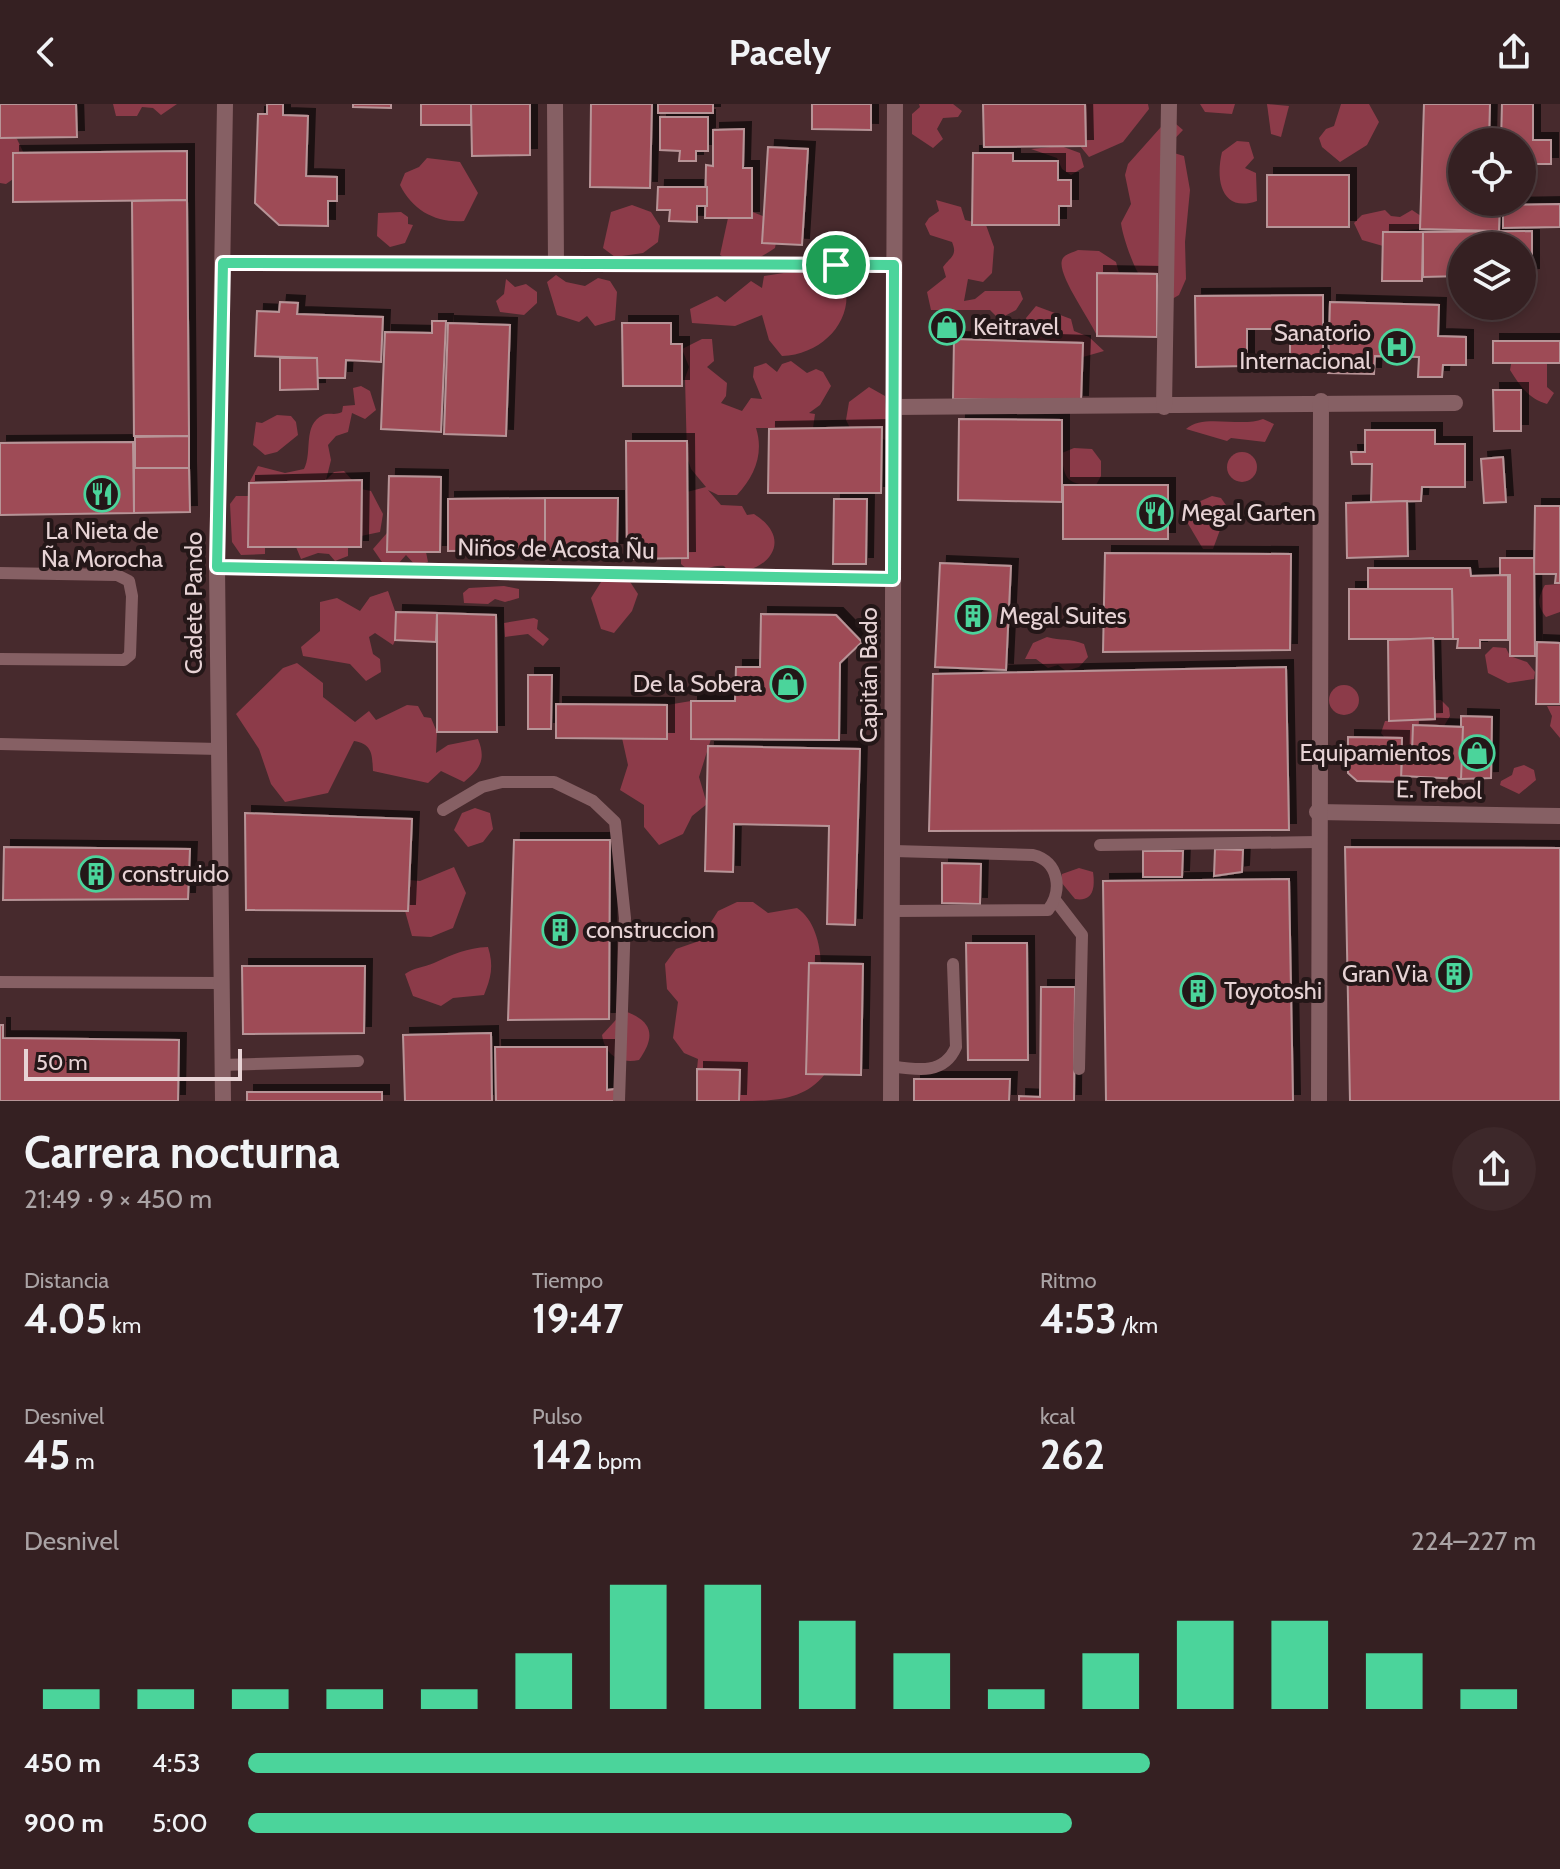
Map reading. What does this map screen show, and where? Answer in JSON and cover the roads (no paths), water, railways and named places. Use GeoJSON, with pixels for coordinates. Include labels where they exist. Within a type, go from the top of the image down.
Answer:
{"type":"FeatureCollection","features":[{"type":"Feature","properties":{"kind":"street","name":"Cadete Pando"},"geometry":{"type":"LineString","coordinates":[[223,1101],[217,567],[225,104]]}},
{"type":"Feature","properties":{"kind":"street"},"geometry":{"type":"LineString","coordinates":[[555,104],[556,264]]}},
{"type":"Feature","properties":{"kind":"street","name":"Capitán Bado"},"geometry":{"type":"LineString","coordinates":[[891,1101],[895,104]]}},
{"type":"Feature","properties":{"kind":"street"},"geometry":{"type":"LineString","coordinates":[[1164,407],[1169,104]]}},
{"type":"Feature","properties":{"kind":"street"},"geometry":{"type":"LineString","coordinates":[[223,263],[894,265]]}},
{"type":"Feature","properties":{"kind":"street"},"geometry":{"type":"LineString","coordinates":[[1319,1101],[1317,812],[1321,401]]}},
{"type":"Feature","properties":{"kind":"street"},"geometry":{"type":"LineString","coordinates":[[894,407],[1164,407],[1321,401],[1455,403]]}},
{"type":"Feature","properties":{"kind":"street","name":"Niños de Acosta Ñu"},"geometry":{"type":"LineString","coordinates":[[217,567],[893,579]]}},
{"type":"Feature","properties":{"kind":"street","name":"E. Trebol"},"geometry":{"type":"LineString","coordinates":[[1317,812],[1560,816]]}},
{"type":"Feature","properties":{"kind":"lane"},"geometry":{"type":"LineString","coordinates":[[0,573],[117,575],[129,581],[132,596],[130,655],[124,660],[0,659]]}},
{"type":"Feature","properties":{"kind":"lane"},"geometry":{"type":"LineString","coordinates":[[0,744],[219,749]]}},
{"type":"Feature","properties":{"kind":"lane"},"geometry":{"type":"LineString","coordinates":[[443,810],[482,787],[502,782],[554,782],[593,801],[615,822],[625,918],[619,1101]]}},
{"type":"Feature","properties":{"kind":"lane"},"geometry":{"type":"LineString","coordinates":[[1100,845],[1317,842]]}},
{"type":"Feature","properties":{"kind":"lane"},"geometry":{"type":"LineString","coordinates":[[894,851],[1043,857],[1058,884],[1055,900],[1048,910],[894,911]]}},
{"type":"Feature","properties":{"kind":"lane"},"geometry":{"type":"LineString","coordinates":[[1055,900],[1082,935],[1079,1069]]}},
{"type":"Feature","properties":{"kind":"lane"},"geometry":{"type":"LineString","coordinates":[[891,1066],[930,1069],[952,1057],[956,1047],[953,964]]}},
{"type":"Feature","properties":{"kind":"lane"},"geometry":{"type":"LineString","coordinates":[[0,982],[221,983]]}},
{"type":"Feature","properties":{"kind":"lane"},"geometry":{"type":"LineString","coordinates":[[222,1065],[358,1061]]}},
{"type":"Feature","properties":{"kind":"place","name":"Keitravel"},"geometry":{"type":"Point","coordinates":[947,327]}},
{"type":"Feature","properties":{"kind":"place","name":"Sanatorio Internacional"},"geometry":{"type":"Point","coordinates":[1397,347]}},
{"type":"Feature","properties":{"kind":"place","name":"La Nieta de Ña Morocha"},"geometry":{"type":"Point","coordinates":[102,494]}},
{"type":"Feature","properties":{"kind":"place","name":"Megal Garten"},"geometry":{"type":"Point","coordinates":[1155,513]}},
{"type":"Feature","properties":{"kind":"place","name":"Megal Suites"},"geometry":{"type":"Point","coordinates":[973,616]}},
{"type":"Feature","properties":{"kind":"place","name":"De la Sobera"},"geometry":{"type":"Point","coordinates":[788,684]}},
{"type":"Feature","properties":{"kind":"place","name":"Equipamientos"},"geometry":{"type":"Point","coordinates":[1477,753]}},
{"type":"Feature","properties":{"kind":"place","name":"construido"},"geometry":{"type":"Point","coordinates":[96,874]}},
{"type":"Feature","properties":{"kind":"place","name":"construccion"},"geometry":{"type":"Point","coordinates":[560,930]}},
{"type":"Feature","properties":{"kind":"place","name":"Gran Via"},"geometry":{"type":"Point","coordinates":[1454,974]}},
{"type":"Feature","properties":{"kind":"place","name":"Toyotoshi"},"geometry":{"type":"Point","coordinates":[1198,991]}}]}
